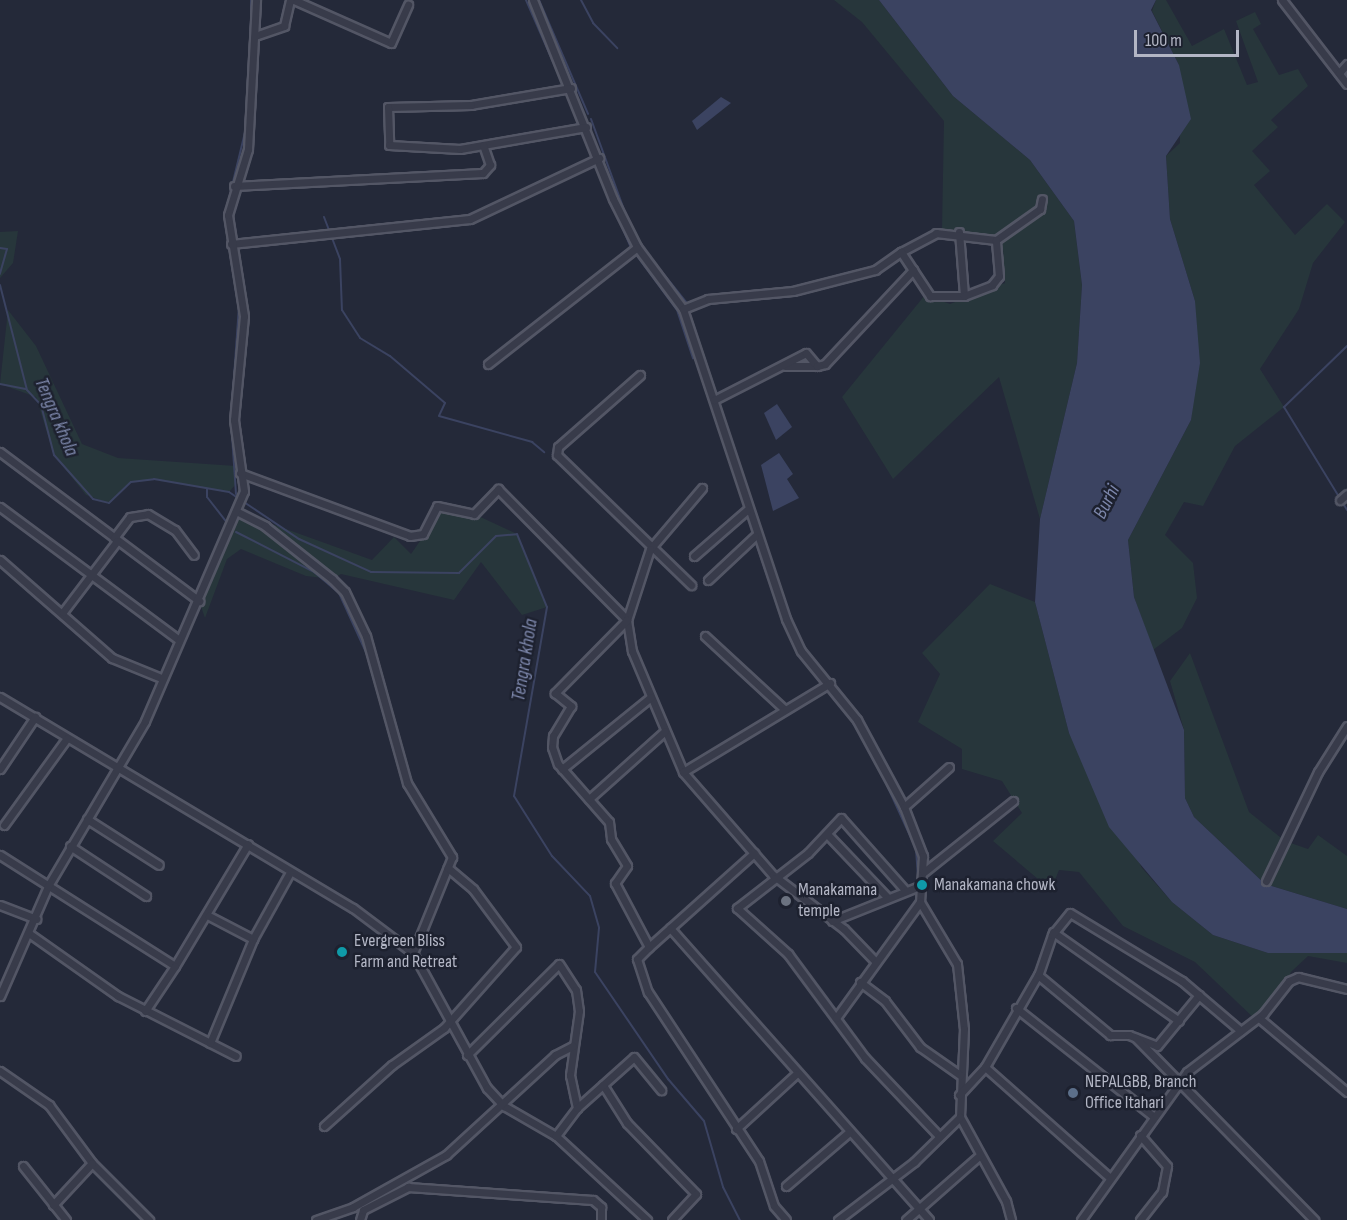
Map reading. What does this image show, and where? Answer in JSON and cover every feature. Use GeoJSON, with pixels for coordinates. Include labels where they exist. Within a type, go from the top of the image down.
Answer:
{"type":"FeatureCollection","features":[{"type":"Feature","properties":{"kind":"street"},"geometry":{"type":"LineString","coordinates":[[0,996],[30,934],[48,886],[145,721],[161,678],[178,639],[199,601],[244,491],[234,420],[244,316],[231,244],[234,186],[248,149],[249,71],[255,36],[256,0]]}},
{"type":"Feature","properties":{"kind":"street"},"geometry":{"type":"LineString","coordinates":[[255,36],[284,26],[292,0],[391,43],[408,5]]}},
{"type":"Feature","properties":{"kind":"street"},"geometry":{"type":"LineString","coordinates":[[533,0],[571,88],[634,249],[683,309],[714,400],[755,536],[801,651],[830,683],[857,720],[904,807],[923,856],[924,872],[920,902],[875,961],[836,1018]]}},
{"type":"Feature","properties":{"kind":"street"},"geometry":{"type":"LineString","coordinates":[[1282,0],[1347,84]]}},
{"type":"Feature","properties":{"kind":"street"},"geometry":{"type":"LineString","coordinates":[[1339,73],[1347,64]]}},
{"type":"Feature","properties":{"kind":"street"},"geometry":{"type":"LineString","coordinates":[[571,88],[471,105],[388,107],[389,145],[426,150],[483,145],[586,127]]}},
{"type":"Feature","properties":{"kind":"street"},"geometry":{"type":"LineString","coordinates":[[234,186],[483,173],[490,165],[483,145]]}},
{"type":"Feature","properties":{"kind":"street"},"geometry":{"type":"LineString","coordinates":[[231,244],[470,219],[599,158]]}},
{"type":"Feature","properties":{"kind":"street"},"geometry":{"type":"LineString","coordinates":[[683,309],[708,299],[793,291],[875,270],[901,252],[936,233],[959,232],[996,240],[1034,215],[1042,199]]}},
{"type":"Feature","properties":{"kind":"street"},"geometry":{"type":"LineString","coordinates":[[959,232],[964,296]]}},
{"type":"Feature","properties":{"kind":"street"},"geometry":{"type":"LineString","coordinates":[[901,252],[934,298],[964,296],[993,285],[999,276],[996,240]]}},
{"type":"Feature","properties":{"kind":"street"},"geometry":{"type":"LineString","coordinates":[[488,364],[634,249]]}},
{"type":"Feature","properties":{"kind":"street"},"geometry":{"type":"LineString","coordinates":[[785,366],[818,366],[892,298],[913,270]]}},
{"type":"Feature","properties":{"kind":"street"},"geometry":{"type":"LineString","coordinates":[[714,400],[785,366],[806,353],[818,366]]}},
{"type":"Feature","properties":{"kind":"street"},"geometry":{"type":"LineString","coordinates":[[640,375],[556,450],[650,549],[691,585]]}},
{"type":"Feature","properties":{"kind":"street"},"geometry":{"type":"LineString","coordinates":[[0,452],[199,601]]}},
{"type":"Feature","properties":{"kind":"street"},"geometry":{"type":"LineString","coordinates":[[240,473],[410,536],[423,534],[437,506],[474,514],[498,489],[627,620],[632,651],[664,732],[684,772],[773,875],[832,921],[875,961]]}},
{"type":"Feature","properties":{"kind":"street"},"geometry":{"type":"LineString","coordinates":[[649,947],[616,892],[615,883],[627,866],[611,839],[609,822],[562,769],[553,736],[571,706],[555,693],[627,620],[650,549],[702,488]]}},
{"type":"Feature","properties":{"kind":"street"},"geometry":{"type":"LineString","coordinates":[[1340,500],[1347,494]]}},
{"type":"Feature","properties":{"kind":"street"},"geometry":{"type":"LineString","coordinates":[[0,507],[178,639]]}},
{"type":"Feature","properties":{"kind":"street"},"geometry":{"type":"LineString","coordinates":[[694,556],[747,510]]}},
{"type":"Feature","properties":{"kind":"street"},"geometry":{"type":"LineString","coordinates":[[236,511],[265,526],[345,592],[366,636],[401,767],[452,857],[413,953]]}},
{"type":"Feature","properties":{"kind":"street"},"geometry":{"type":"LineString","coordinates":[[63,612],[130,517],[148,514],[175,530],[194,555]]}},
{"type":"Feature","properties":{"kind":"street"},"geometry":{"type":"LineString","coordinates":[[708,580],[755,536]]}},
{"type":"Feature","properties":{"kind":"street"},"geometry":{"type":"LineString","coordinates":[[1,562],[63,612],[112,658],[161,678]]}},
{"type":"Feature","properties":{"kind":"street"},"geometry":{"type":"LineString","coordinates":[[705,636],[784,709]]}},
{"type":"Feature","properties":{"kind":"street"},"geometry":{"type":"LineString","coordinates":[[684,772],[830,683]]}},
{"type":"Feature","properties":{"kind":"street"},"geometry":{"type":"LineString","coordinates":[[0,697],[35,717],[115,770],[248,844],[289,874],[353,908],[413,953],[467,1055],[504,1106],[556,1136],[646,1220]]}},
{"type":"Feature","properties":{"kind":"street"},"geometry":{"type":"LineString","coordinates":[[562,769],[651,697]]}},
{"type":"Feature","properties":{"kind":"street"},"geometry":{"type":"LineString","coordinates":[[0,769],[35,717]]}},
{"type":"Feature","properties":{"kind":"street"},"geometry":{"type":"LineString","coordinates":[[1266,880],[1318,772],[1347,726]]}},
{"type":"Feature","properties":{"kind":"street"},"geometry":{"type":"LineString","coordinates":[[589,799],[664,732]]}},
{"type":"Feature","properties":{"kind":"street"},"geometry":{"type":"LineString","coordinates":[[4,825],[67,738]]}},
{"type":"Feature","properties":{"kind":"street"},"geometry":{"type":"LineString","coordinates":[[904,807],[949,767]]}},
{"type":"Feature","properties":{"kind":"street"},"geometry":{"type":"LineString","coordinates":[[924,872],[1013,801]]}},
{"type":"Feature","properties":{"kind":"street"},"geometry":{"type":"LineString","coordinates":[[905,890],[842,818],[827,834],[773,875],[737,908],[788,954],[865,1058],[939,1136]]}},
{"type":"Feature","properties":{"kind":"street"},"geometry":{"type":"LineString","coordinates":[[87,819],[159,866]]}},
{"type":"Feature","properties":{"kind":"street"},"geometry":{"type":"LineString","coordinates":[[827,834],[888,898]]}},
{"type":"Feature","properties":{"kind":"street"},"geometry":{"type":"LineString","coordinates":[[145,1011],[209,916],[248,844]]}},
{"type":"Feature","properties":{"kind":"street"},"geometry":{"type":"LineString","coordinates":[[70,846],[146,896]]}},
{"type":"Feature","properties":{"kind":"street"},"geometry":{"type":"LineString","coordinates":[[754,853],[637,959],[648,992],[759,1161],[774,1206],[786,1220]]}},
{"type":"Feature","properties":{"kind":"street"},"geometry":{"type":"LineString","coordinates":[[0,855],[175,966]]}},
{"type":"Feature","properties":{"kind":"street"},"geometry":{"type":"LineString","coordinates":[[324,1126],[448,1021],[516,947],[473,889],[448,868]]}},
{"type":"Feature","properties":{"kind":"street"},"geometry":{"type":"LineString","coordinates":[[210,1043],[253,939],[289,874]]}},
{"type":"Feature","properties":{"kind":"street"},"geometry":{"type":"LineString","coordinates":[[832,921],[922,885]]}},
{"type":"Feature","properties":{"kind":"street"},"geometry":{"type":"LineString","coordinates":[[920,902],[957,964],[964,1029],[959,1095],[960,1117],[1011,1220]]}},
{"type":"Feature","properties":{"kind":"street"},"geometry":{"type":"LineString","coordinates":[[0,904],[36,919]]}},
{"type":"Feature","properties":{"kind":"street"},"geometry":{"type":"LineString","coordinates":[[959,1095],[985,1068],[1016,1008],[1038,975],[1053,932],[1066,915],[1075,914],[1199,994],[1241,1031]]}},
{"type":"Feature","properties":{"kind":"street"},"geometry":{"type":"LineString","coordinates":[[209,916],[253,939]]}},
{"type":"Feature","properties":{"kind":"street"},"geometry":{"type":"LineString","coordinates":[[670,928],[848,1133],[928,1220]]}},
{"type":"Feature","properties":{"kind":"street"},"geometry":{"type":"LineString","coordinates":[[1053,932],[1179,1021]]}},
{"type":"Feature","properties":{"kind":"street"},"geometry":{"type":"LineString","coordinates":[[30,934],[145,1011],[236,1056]]}},
{"type":"Feature","properties":{"kind":"street"},"geometry":{"type":"LineString","coordinates":[[467,1055],[559,964],[578,999],[570,1074],[577,1108]]}},
{"type":"Feature","properties":{"kind":"street"},"geometry":{"type":"LineString","coordinates":[[1038,975],[1110,1035],[1136,1038],[1157,1046],[1199,994]]}},
{"type":"Feature","properties":{"kind":"street"},"geometry":{"type":"LineString","coordinates":[[1081,1220],[1109,1177],[1195,1063],[1259,1017],[1292,978],[1347,988]]}},
{"type":"Feature","properties":{"kind":"street"},"geometry":{"type":"LineString","coordinates":[[860,982],[885,1001],[920,1047],[960,1075]]}},
{"type":"Feature","properties":{"kind":"street"},"geometry":{"type":"LineString","coordinates":[[1016,1008],[1154,1118]]}},
{"type":"Feature","properties":{"kind":"street"},"geometry":{"type":"LineString","coordinates":[[1259,1017],[1347,1092]]}},
{"type":"Feature","properties":{"kind":"street"},"geometry":{"type":"LineString","coordinates":[[1136,1038],[1314,1220]]}},
{"type":"Feature","properties":{"kind":"street"},"geometry":{"type":"LineString","coordinates":[[316,1220],[402,1182],[446,1155],[504,1106],[555,1055],[573,1046]]}},
{"type":"Feature","properties":{"kind":"street"},"geometry":{"type":"LineString","coordinates":[[556,1136],[577,1108],[634,1057],[661,1090]]}},
{"type":"Feature","properties":{"kind":"street"},"geometry":{"type":"LineString","coordinates":[[985,1068],[1109,1177]]}},
{"type":"Feature","properties":{"kind":"street"},"geometry":{"type":"LineString","coordinates":[[0,1071],[49,1105],[92,1163],[149,1220]]}},
{"type":"Feature","properties":{"kind":"street"},"geometry":{"type":"LineString","coordinates":[[736,1129],[796,1074]]}},
{"type":"Feature","properties":{"kind":"street"},"geometry":{"type":"LineString","coordinates":[[603,1085],[627,1123],[696,1194],[672,1220]]}},
{"type":"Feature","properties":{"kind":"street"},"geometry":{"type":"LineString","coordinates":[[838,1220],[890,1180],[960,1117]]}},
{"type":"Feature","properties":{"kind":"street"},"geometry":{"type":"LineString","coordinates":[[786,1186],[848,1133]]}},
{"type":"Feature","properties":{"kind":"street"},"geometry":{"type":"LineString","coordinates":[[1140,1135],[1167,1166],[1162,1192],[1140,1220]]}},
{"type":"Feature","properties":{"kind":"street"},"geometry":{"type":"LineString","coordinates":[[906,1220],[980,1155]]}},
{"type":"Feature","properties":{"kind":"street"},"geometry":{"type":"LineString","coordinates":[[53,1205],[92,1163]]}},
{"type":"Feature","properties":{"kind":"street"},"geometry":{"type":"LineString","coordinates":[[22,1166],[66,1220]]}},
{"type":"Feature","properties":{"kind":"street"},"geometry":{"type":"LineString","coordinates":[[360,1220],[363,1210],[408,1187],[593,1200],[601,1207],[601,1220]]}},
{"type":"Feature","properties":{"kind":"shaded area"},"geometry":{"type":"Polygon","coordinates":[[[834,0],[879,0],[953,96],[1030,160],[1074,221],[1082,285],[1077,363],[1040,519],[999,377],[893,479],[842,397],[925,295],[950,304],[1005,283],[1003,249],[978,234],[942,229],[944,121],[862,22],[834,0]]]}},
{"type":"Feature","properties":{"kind":"shaded area"},"geometry":{"type":"Polygon","coordinates":[[[1156,0],[1166,0],[1192,46],[1224,29],[1247,85],[1258,82],[1236,21],[1255,12],[1261,24],[1253,29],[1279,75],[1298,69],[1308,86],[1271,120],[1278,127],[1252,151],[1270,171],[1254,185],[1295,235],[1327,204],[1345,222],[1313,263],[1299,309],[1260,369],[1284,407],[1235,446],[1203,506],[1184,502],[1165,535],[1193,563],[1197,598],[1182,628],[1153,650],[1134,597],[1128,540],[1191,420],[1195,301],[1170,219],[1166,156],[1180,143],[1179,65],[1152,11],[1156,0]]]}},
{"type":"Feature","properties":{"kind":"shaded area"},"geometry":{"type":"Polygon","coordinates":[[[18,231],[13,263],[0,278],[0,232],[18,231]]]}},
{"type":"Feature","properties":{"kind":"shaded area"},"geometry":{"type":"Polygon","coordinates":[[[8,310],[36,346],[82,444],[118,458],[236,466],[236,484],[229,492],[154,479],[130,482],[109,503],[86,495],[54,455],[36,397],[0,384],[8,310]]]}},
{"type":"Feature","properties":{"kind":"shaded area"},"geometry":{"type":"Polygon","coordinates":[[[236,511],[372,560],[394,537],[411,554],[440,512],[474,514],[517,534],[547,607],[522,615],[481,562],[454,600],[341,574],[332,579],[306,576],[241,549],[227,559],[205,618],[199,601],[236,511]]]}},
{"type":"Feature","properties":{"kind":"shaded area"},"geometry":{"type":"Polygon","coordinates":[[[990,584],[1035,602],[1069,733],[1142,868],[1172,902],[1213,935],[1268,953],[1347,953],[1347,963],[1308,956],[1291,972],[1273,1009],[1257,1021],[1195,962],[1123,926],[1079,872],[1059,870],[1051,890],[993,841],[1022,813],[1002,781],[962,769],[962,749],[918,722],[940,674],[922,653],[990,584]]]}},
{"type":"Feature","properties":{"kind":"shaded area"},"geometry":{"type":"Polygon","coordinates":[[[1190,653],[1249,812],[1285,841],[1308,849],[1318,835],[1347,856],[1347,909],[1265,884],[1194,817],[1185,798],[1184,730],[1170,681],[1190,653]]]}},
{"type":"Feature","properties":{"kind":"water","name":"Burhi"},"geometry":{"type":"Polygon","coordinates":[[[879,0],[1156,0],[1151,10],[1179,65],[1191,119],[1166,156],[1170,219],[1195,301],[1200,363],[1191,420],[1128,540],[1134,597],[1184,730],[1185,798],[1194,817],[1265,884],[1347,909],[1347,953],[1268,953],[1213,935],[1172,902],[1109,827],[1069,733],[1035,602],[1040,519],[1077,363],[1082,285],[1074,221],[1030,160],[953,96],[879,0]]]}},
{"type":"Feature","properties":{"kind":"water"},"geometry":{"type":"Polygon","coordinates":[[[721,97],[731,103],[697,130],[692,121],[721,97]]]}},
{"type":"Feature","properties":{"kind":"water"},"geometry":{"type":"Polygon","coordinates":[[[777,404],[792,427],[776,440],[764,413],[777,404]]]}},
{"type":"Feature","properties":{"kind":"water"},"geometry":{"type":"Polygon","coordinates":[[[779,453],[793,474],[787,479],[799,498],[773,511],[761,465],[779,453]]]}},
{"type":"Feature","properties":{"kind":"waterway"},"geometry":{"type":"LineString","coordinates":[[251,0],[251,33]]}},
{"type":"Feature","properties":{"kind":"waterway"},"geometry":{"type":"LineString","coordinates":[[526,0],[564,87]]}},
{"type":"Feature","properties":{"kind":"waterway"},"geometry":{"type":"LineString","coordinates":[[539,0],[588,114]]}},
{"type":"Feature","properties":{"kind":"waterway"},"geometry":{"type":"LineString","coordinates":[[581,0],[593,23],[617,48]]}},
{"type":"Feature","properties":{"kind":"waterway"},"geometry":{"type":"LineString","coordinates":[[247,101],[250,50]]}},
{"type":"Feature","properties":{"kind":"waterway"},"geometry":{"type":"LineString","coordinates":[[591,119],[630,226]]}},
{"type":"Feature","properties":{"kind":"waterway"},"geometry":{"type":"LineString","coordinates":[[237,295],[225,215],[246,128]]}},
{"type":"Feature","properties":{"kind":"waterway"},"geometry":{"type":"LineString","coordinates":[[586,142],[592,158]]}},
{"type":"Feature","properties":{"kind":"waterway"},"geometry":{"type":"LineString","coordinates":[[595,166],[600,177]]}},
{"type":"Feature","properties":{"kind":"waterway"},"geometry":{"type":"LineString","coordinates":[[611,201],[631,248]]}},
{"type":"Feature","properties":{"kind":"waterway"},"geometry":{"type":"LineString","coordinates":[[324,217],[340,259],[342,310],[360,338],[390,356],[445,403],[439,416],[532,442],[544,452]]}},
{"type":"Feature","properties":{"kind":"waterway"},"geometry":{"type":"LineString","coordinates":[[638,242],[686,302]]}},
{"type":"Feature","properties":{"kind":"waterway","name":"Tengra khola"},"geometry":{"type":"LineString","coordinates":[[0,248],[7,249],[0,274]]}},
{"type":"Feature","properties":{"kind":"waterway"},"geometry":{"type":"LineString","coordinates":[[635,253],[677,310],[693,358]]}},
{"type":"Feature","properties":{"kind":"waterway","name":"Tengra khola"},"geometry":{"type":"LineString","coordinates":[[0,285],[27,390],[41,405],[54,455],[93,499],[109,503],[131,482],[154,479],[229,492],[299,539],[371,572],[459,573],[496,536],[517,534],[547,607],[514,796],[552,856],[590,896],[599,928],[595,972],[668,1079],[704,1121],[723,1187],[740,1220]]}},
{"type":"Feature","properties":{"kind":"waterway"},"geometry":{"type":"LineString","coordinates":[[236,494],[231,420],[239,306]]}},
{"type":"Feature","properties":{"kind":"waterway"},"geometry":{"type":"LineString","coordinates":[[1347,346],[1284,407],[1347,510]]}},
{"type":"Feature","properties":{"kind":"waterway"},"geometry":{"type":"LineString","coordinates":[[0,384],[26,389]]}},
{"type":"Feature","properties":{"kind":"waterway"},"geometry":{"type":"LineString","coordinates":[[207,489],[207,497],[228,524]]}},
{"type":"Feature","properties":{"kind":"waterway"},"geometry":{"type":"LineString","coordinates":[[236,532],[314,572],[339,593],[370,661]]}},
{"type":"Feature","properties":{"kind":"waterway"},"geometry":{"type":"LineString","coordinates":[[755,540],[775,598]]}},
{"type":"Feature","properties":{"kind":"waterway"},"geometry":{"type":"LineString","coordinates":[[381,701],[404,784]]}},
{"type":"Feature","properties":{"kind":"waterway"},"geometry":{"type":"LineString","coordinates":[[880,770],[916,849],[918,879]]}},
{"type":"Feature","properties":{"kind":"waterway"},"geometry":{"type":"LineString","coordinates":[[410,794],[438,841]]}},
{"type":"Feature","properties":{"kind":"place","name":"Manakamana chowk"},"geometry":{"type":"Point","coordinates":[922,885]}},
{"type":"Feature","properties":{"kind":"place","name":"Manakamana temple"},"geometry":{"type":"Point","coordinates":[786,901]}},
{"type":"Feature","properties":{"kind":"place","name":"Evergreen Bliss Farm and Retreat"},"geometry":{"type":"Point","coordinates":[342,952]}},
{"type":"Feature","properties":{"kind":"place","name":"NEPALGBB, Branch Office Itahari"},"geometry":{"type":"Point","coordinates":[1073,1093]}}]}
